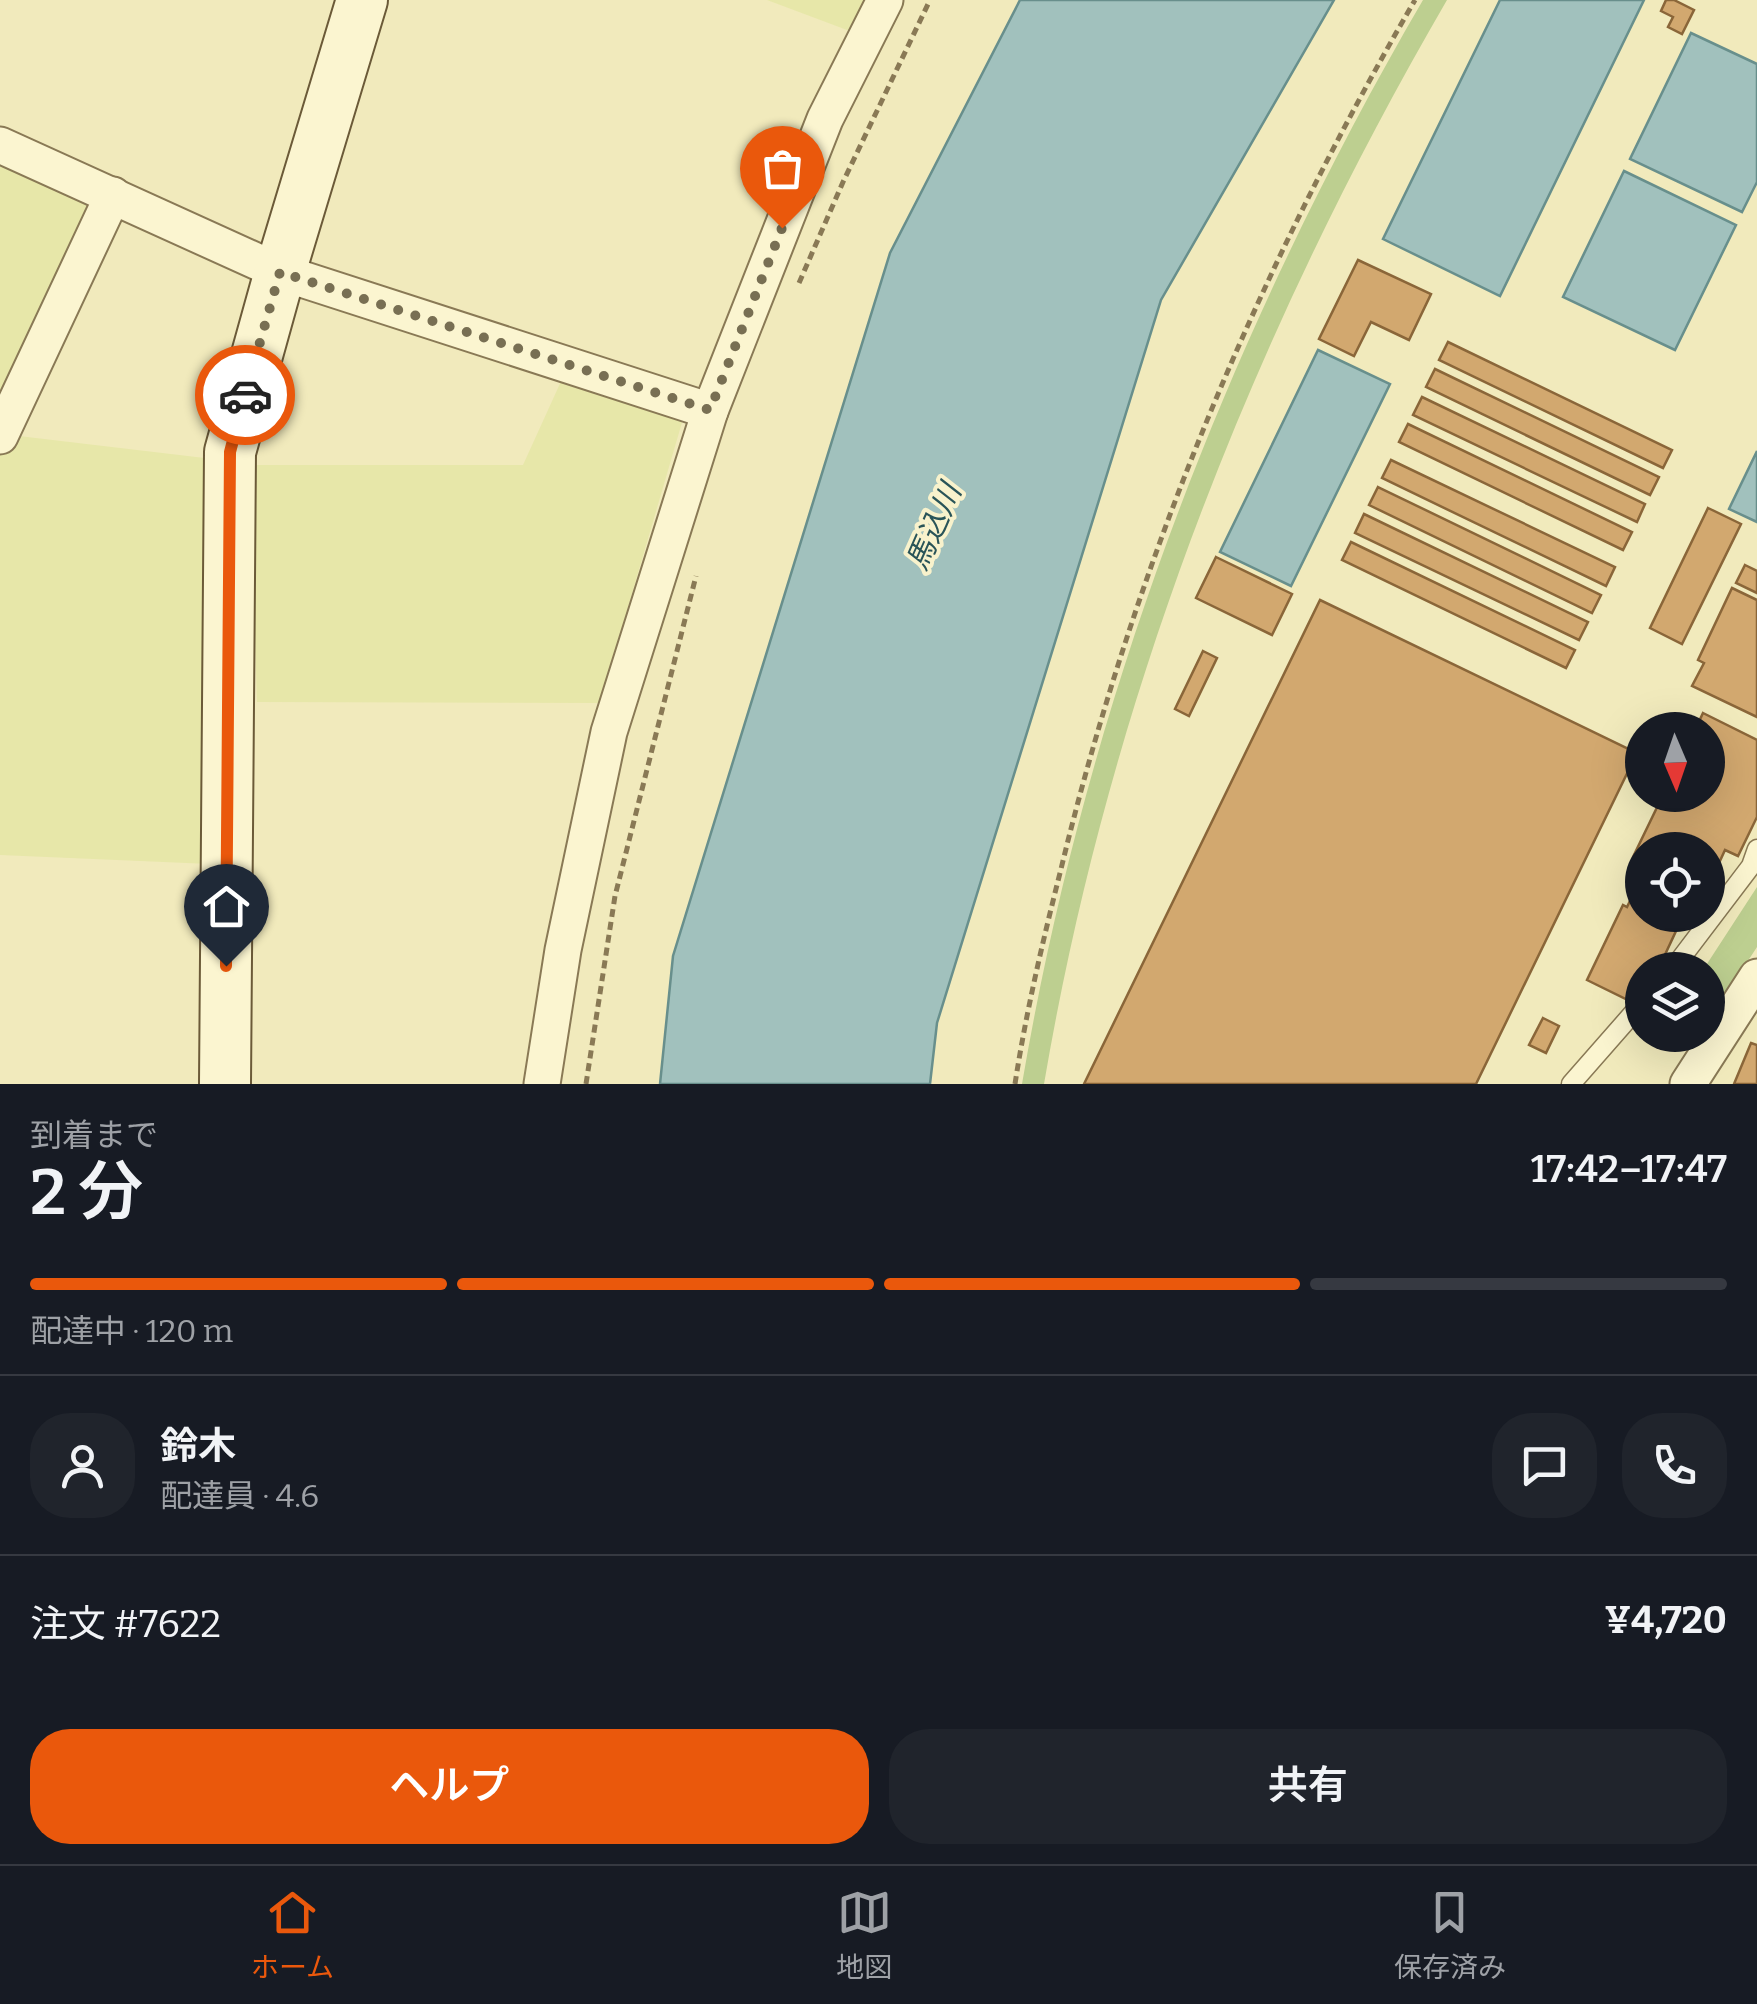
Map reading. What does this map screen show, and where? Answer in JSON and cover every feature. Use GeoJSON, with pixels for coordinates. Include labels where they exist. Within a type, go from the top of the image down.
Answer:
{"type":"FeatureCollection","features":[{"type":"Feature","properties":{"kind":"street"},"geometry":{"type":"LineString","coordinates":[[225,1084],[230,452],[362,0]]}},
{"type":"Feature","properties":{"kind":"street"},"geometry":{"type":"LineString","coordinates":[[542,1084],[563,950],[609,732],[710,410],[825,118],[885,0]]}},
{"type":"Feature","properties":{"kind":"street"},"geometry":{"type":"LineString","coordinates":[[0,145],[280,272],[710,410]]}},
{"type":"Feature","properties":{"kind":"street"},"geometry":{"type":"LineString","coordinates":[[0,436],[113,195]]}},
{"type":"Feature","properties":{"kind":"street"},"geometry":{"type":"LineString","coordinates":[[1688,1084],[1757,977]]}},
{"type":"Feature","properties":{"kind":"lane"},"geometry":{"type":"LineString","coordinates":[[1686,952],[1751,866],[1757,849]]}},
{"type":"Feature","properties":{"kind":"lane"},"geometry":{"type":"LineString","coordinates":[[1571,1084],[1625,1023]]}},
{"type":"Feature","properties":{"kind":"path"},"geometry":{"type":"LineString","coordinates":[[798,285],[930,0]]}},
{"type":"Feature","properties":{"kind":"path"},"geometry":{"type":"LineString","coordinates":[[1015,1084],[1071,827],[1117,667],[1172,509],[1268,278],[1343,128],[1414,0]]}},
{"type":"Feature","properties":{"kind":"path"},"geometry":{"type":"LineString","coordinates":[[586,1084],[615,896],[698,569]]}},
{"type":"Feature","properties":{"kind":"green space"},"geometry":{"type":"Polygon","coordinates":[[[767,0],[869,0],[855,33],[767,0]]]}},
{"type":"Feature","properties":{"kind":"green space"},"geometry":{"type":"Polygon","coordinates":[[[1423,0],[1447,0],[1376,127],[1311,257],[1251,389],[1197,524],[1149,661],[1107,800],[1072,941],[1044,1084],[1022,1084],[1050,941],[1085,800],[1126,661],[1174,524],[1287,257],[1352,127],[1423,0]]]}},
{"type":"Feature","properties":{"kind":"green space"},"geometry":{"type":"Polygon","coordinates":[[[0,154],[113,195],[2,434],[213,459],[210,864],[0,855],[0,154]]]}},
{"type":"Feature","properties":{"kind":"green space"},"geometry":{"type":"Polygon","coordinates":[[[563,377],[683,419],[600,703],[257,702],[250,465],[523,465],[563,377]]]}},
{"type":"Feature","properties":{"kind":"green space"},"geometry":{"type":"Polygon","coordinates":[[[1757,887],[1757,947],[1725,996],[1725,952],[1715,952],[1757,887]]]}},
{"type":"Feature","properties":{"kind":"water","name":"馬込川"},"geometry":{"type":"Polygon","coordinates":[[[1020,0],[1334,0],[1161,300],[937,1023],[930,1084],[660,1084],[673,956],[890,253],[1020,0]]]}},
{"type":"Feature","properties":{"kind":"water"},"geometry":{"type":"Polygon","coordinates":[[[1500,0],[1644,0],[1500,296],[1383,239],[1500,0]]]}},
{"type":"Feature","properties":{"kind":"water"},"geometry":{"type":"Polygon","coordinates":[[[1691,33],[1757,64],[1757,182],[1742,212],[1630,159],[1691,33]]]}},
{"type":"Feature","properties":{"kind":"water"},"geometry":{"type":"Polygon","coordinates":[[[1624,171],[1736,225],[1675,350],[1563,297],[1624,171]]]}},
{"type":"Feature","properties":{"kind":"water"},"geometry":{"type":"Polygon","coordinates":[[[1318,350],[1390,384],[1291,586],[1220,552],[1318,350]]]}},
{"type":"Feature","properties":{"kind":"water"},"geometry":{"type":"Polygon","coordinates":[[[1757,451],[1757,522],[1729,509],[1757,451]]]}},
{"type":"Feature","properties":{"kind":"building"},"geometry":{"type":"Polygon","coordinates":[[[1666,0],[1694,10],[1682,34],[1668,27],[1673,17],[1661,11],[1666,0]]]}},
{"type":"Feature","properties":{"kind":"building"},"geometry":{"type":"Polygon","coordinates":[[[1358,260],[1431,294],[1409,340],[1371,322],[1354,356],[1319,339],[1358,260]]]}},
{"type":"Feature","properties":{"kind":"building"},"geometry":{"type":"Polygon","coordinates":[[[1448,342],[1672,450],[1663,468],[1439,360],[1448,342]]]}},
{"type":"Feature","properties":{"kind":"building"},"geometry":{"type":"Polygon","coordinates":[[[1435,369],[1659,477],[1650,495],[1426,387],[1435,369]]]}},
{"type":"Feature","properties":{"kind":"building"},"geometry":{"type":"Polygon","coordinates":[[[1422,397],[1645,504],[1637,522],[1413,415],[1422,397]]]}},
{"type":"Feature","properties":{"kind":"building"},"geometry":{"type":"Polygon","coordinates":[[[1408,424],[1632,532],[1623,550],[1399,442],[1408,424]]]}},
{"type":"Feature","properties":{"kind":"building"},"geometry":{"type":"Polygon","coordinates":[[[1391,460],[1615,567],[1606,586],[1382,478],[1391,460]]]}},
{"type":"Feature","properties":{"kind":"building"},"geometry":{"type":"Polygon","coordinates":[[[1378,487],[1601,595],[1592,613],[1369,505],[1378,487]]]}},
{"type":"Feature","properties":{"kind":"building"},"geometry":{"type":"Polygon","coordinates":[[[1708,508],[1741,524],[1682,644],[1650,628],[1708,508]]]}},
{"type":"Feature","properties":{"kind":"building"},"geometry":{"type":"Polygon","coordinates":[[[1364,514],[1588,622],[1579,640],[1355,533],[1364,514]]]}},
{"type":"Feature","properties":{"kind":"building"},"geometry":{"type":"Polygon","coordinates":[[[1351,542],[1575,650],[1566,668],[1342,560],[1351,542]]]}},
{"type":"Feature","properties":{"kind":"building"},"geometry":{"type":"Polygon","coordinates":[[[1216,557],[1292,594],[1272,635],[1196,598],[1216,557]]]}},
{"type":"Feature","properties":{"kind":"building"},"geometry":{"type":"Polygon","coordinates":[[[1745,565],[1757,571],[1757,593],[1736,583],[1745,565]]]}},
{"type":"Feature","properties":{"kind":"building"},"geometry":{"type":"Polygon","coordinates":[[[1732,588],[1757,600],[1757,717],[1692,686],[1704,663],[1698,660],[1732,588]]]}},
{"type":"Feature","properties":{"kind":"building"},"geometry":{"type":"Polygon","coordinates":[[[1320,600],[1625,747],[1625,778],[1476,1084],[1084,1084],[1320,600]]]}},
{"type":"Feature","properties":{"kind":"building"},"geometry":{"type":"Polygon","coordinates":[[[1203,651],[1217,658],[1189,716],[1175,709],[1203,651]]]}},
{"type":"Feature","properties":{"kind":"building"},"geometry":{"type":"Polygon","coordinates":[[[1725,724],[1757,740],[1757,817],[1738,856],[1725,850],[1725,832],[1645,832],[1655,812],[1725,812],[1725,724]]]}},
{"type":"Feature","properties":{"kind":"building"},"geometry":{"type":"Polygon","coordinates":[[[1623,905],[1625,932],[1676,932],[1666,952],[1625,952],[1625,999],[1587,980],[1623,905]]]}},
{"type":"Feature","properties":{"kind":"building"},"geometry":{"type":"Polygon","coordinates":[[[1543,1018],[1559,1026],[1546,1053],[1529,1045],[1543,1018]]]}},
{"type":"Feature","properties":{"kind":"building"},"geometry":{"type":"Polygon","coordinates":[[[1751,1043],[1757,1045],[1757,1084],[1734,1084],[1751,1043]]]}},
{"type":"Feature","properties":{"kind":"way so far"},"geometry":{"type":"LineString","coordinates":[[245,395],[280,272],[710,410],[782,228]]}},
{"type":"Feature","properties":{"kind":"route"},"geometry":{"type":"LineString","coordinates":[[226,966],[230,452],[245,395]]}}]}
